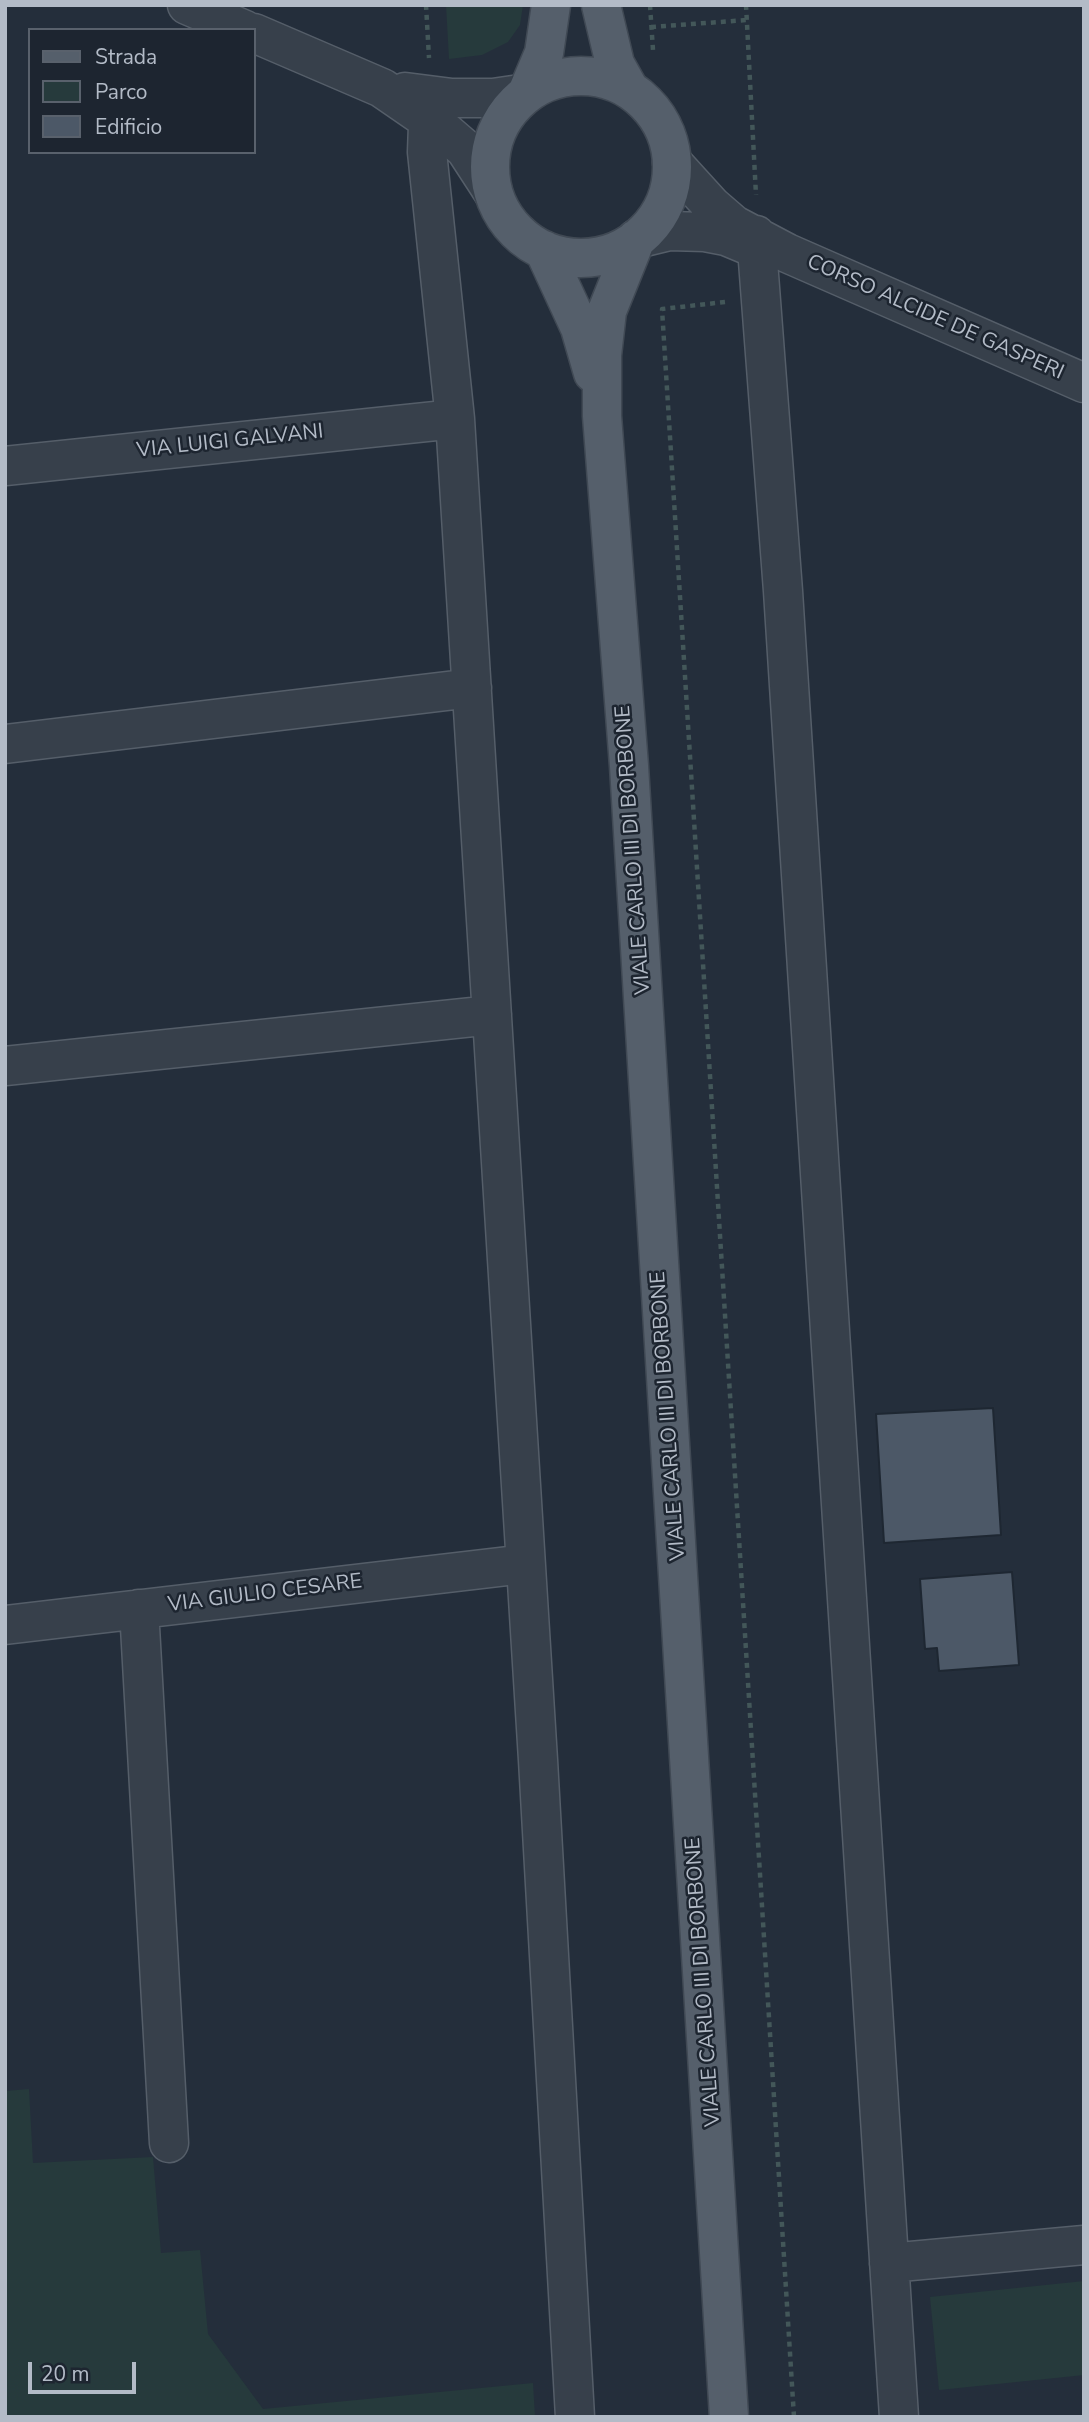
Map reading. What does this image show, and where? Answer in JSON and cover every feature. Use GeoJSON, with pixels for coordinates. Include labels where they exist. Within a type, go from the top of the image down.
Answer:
{"type":"FeatureCollection","features":[{"type":"Feature","properties":{"kind":"main road","name":"VIALE CARLO III DI BORBONE"},"geometry":{"type":"LineString","coordinates":[[527,93],[544,53],[551,5]]}},
{"type":"Feature","properties":{"kind":"main road","name":"VIALE CARLO III DI BORBONE"},"geometry":{"type":"LineString","coordinates":[[600,5],[615,64],[629,89]]}},
{"type":"Feature","properties":{"kind":"main road","name":"VIALE CARLO III DI BORBONE"},"geometry":{"type":"LineString","coordinates":[[579,75],[605,78],[629,89],[649,105],[665,132],[672,162],[669,192],[664,206],[652,224],[636,240],[597,257],[570,257],[544,250],[521,236],[503,216],[493,192],[489,165],[494,138],[507,114],[527,93],[552,80],[579,75]]}},
{"type":"Feature","properties":{"kind":"main road","name":"VIALE CARLO III DI BORBONE"},"geometry":{"type":"LineString","coordinates":[[636,240],[607,311],[602,355],[602,416],[629,766],[729,2417]]}},
{"type":"Feature","properties":{"kind":"main road","name":"VIALE CARLO III DI BORBONE"},"geometry":{"type":"LineString","coordinates":[[544,250],[580,328],[602,416]]}},
{"type":"Feature","properties":{"kind":"street"},"geometry":{"type":"LineString","coordinates":[[187,5],[240,28]]}},
{"type":"Feature","properties":{"kind":"street"},"geometry":{"type":"LineString","coordinates":[[256,34],[429,108],[465,149],[493,192]]}},
{"type":"Feature","properties":{"kind":"street"},"geometry":{"type":"LineString","coordinates":[[429,108],[527,93]]}},
{"type":"Feature","properties":{"kind":"street"},"geometry":{"type":"LineString","coordinates":[[429,108],[427,152],[455,419],[575,2417]]}},
{"type":"Feature","properties":{"kind":"street","name":"CORSO ALCIDE DE GASPERI"},"geometry":{"type":"LineString","coordinates":[[672,162],[705,199],[734,225],[766,245],[1084,383]]}},
{"type":"Feature","properties":{"kind":"street","name":"CORSO ALCIDE DE GASPERI"},"geometry":{"type":"LineString","coordinates":[[636,240],[669,231],[705,232],[766,245]]}},
{"type":"Feature","properties":{"kind":"street"},"geometry":{"type":"LineString","coordinates":[[766,245],[761,298],[783,591],[899,2417]]}},
{"type":"Feature","properties":{"kind":"street","name":"VIA LUIGI GALVANI"},"geometry":{"type":"LineString","coordinates":[[5,466],[455,419]]}},
{"type":"Feature","properties":{"kind":"street"},"geometry":{"type":"LineString","coordinates":[[5,744],[472,688]]}},
{"type":"Feature","properties":{"kind":"street"},"geometry":{"type":"LineString","coordinates":[[5,1066],[492,1015]]}},
{"type":"Feature","properties":{"kind":"street","name":"VIA GIULIO CESARE"},"geometry":{"type":"LineString","coordinates":[[5,1625],[525,1564]]}},
{"type":"Feature","properties":{"kind":"street"},"geometry":{"type":"LineString","coordinates":[[139,1609],[169,2143]]}},
{"type":"Feature","properties":{"kind":"street"},"geometry":{"type":"LineString","coordinates":[[890,2263],[1084,2245]]}},
{"type":"Feature","properties":{"kind":"path"},"geometry":{"type":"LineString","coordinates":[[426,5],[429,108]]}},
{"type":"Feature","properties":{"kind":"path"},"geometry":{"type":"LineString","coordinates":[[746,5],[757,209],[766,245]]}},
{"type":"Feature","properties":{"kind":"path"},"geometry":{"type":"LineString","coordinates":[[651,27],[747,20]]}},
{"type":"Feature","properties":{"kind":"path"},"geometry":{"type":"LineString","coordinates":[[761,298],[662,309],[794,2417]]}},
{"type":"Feature","properties":{"kind":"green space"},"geometry":{"type":"Polygon","coordinates":[[[446,5],[523,5],[520,25],[508,42],[482,55],[449,59],[446,5]]]}},
{"type":"Feature","properties":{"kind":"green space"},"geometry":{"type":"Polygon","coordinates":[[[29,2089],[33,2163],[153,2157],[161,2253],[200,2250],[208,2334],[263,2409],[533,2383],[535,2417],[5,2417],[5,2091],[29,2089]]]}},
{"type":"Feature","properties":{"kind":"green space"},"geometry":{"type":"Polygon","coordinates":[[[1084,2281],[1084,2375],[939,2390],[930,2297],[1084,2281]]]}},
{"type":"Feature","properties":{"kind":"building"},"geometry":{"type":"Polygon","coordinates":[[[993,1408],[1001,1535],[884,1543],[876,1414],[993,1408]]]}},
{"type":"Feature","properties":{"kind":"building"},"geometry":{"type":"Polygon","coordinates":[[[1012,1572],[1019,1665],[939,1671],[937,1648],[925,1649],[920,1579],[1012,1572]]]}}]}
